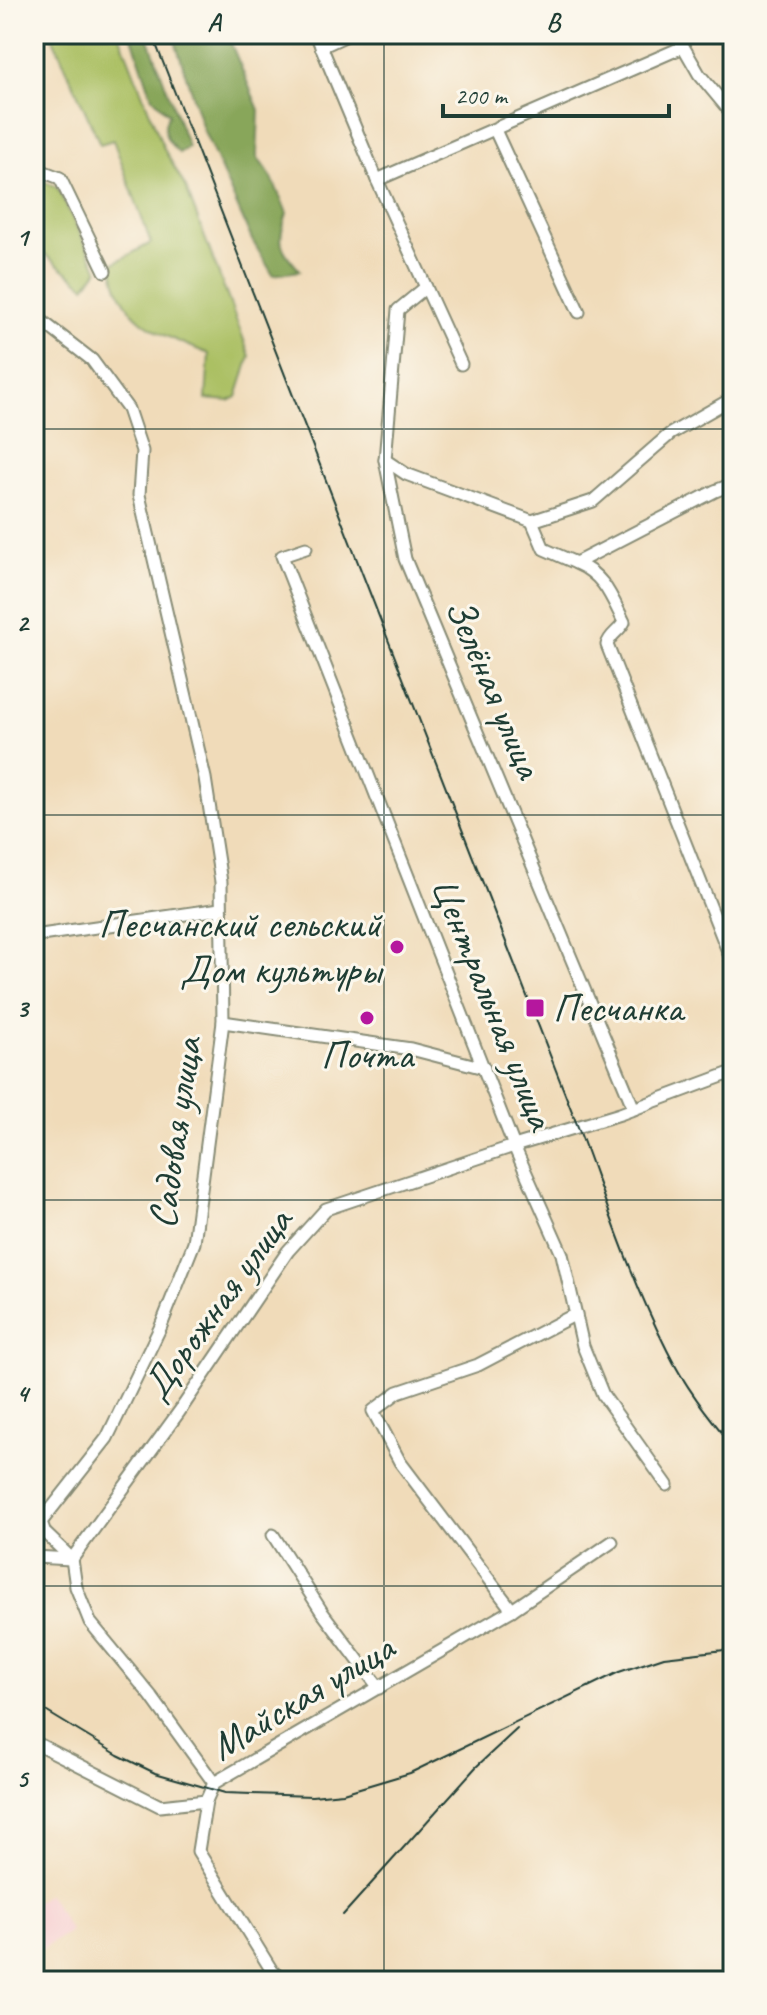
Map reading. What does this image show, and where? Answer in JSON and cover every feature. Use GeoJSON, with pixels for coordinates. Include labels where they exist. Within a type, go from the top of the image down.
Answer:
{"type":"FeatureCollection","features":[{"type":"Feature","properties":{"kind":"street"},"geometry":{"type":"LineString","coordinates":[[316,34],[377,180],[461,364]]}},
{"type":"Feature","properties":{"kind":"street"},"geometry":{"type":"LineString","coordinates":[[321,47],[349,34]]}},
{"type":"Feature","properties":{"kind":"street"},"geometry":{"type":"LineString","coordinates":[[676,34],[699,74],[733,115]]}},
{"type":"Feature","properties":{"kind":"street"},"geometry":{"type":"LineString","coordinates":[[377,180],[683,47]]}},
{"type":"Feature","properties":{"kind":"street"},"geometry":{"type":"LineString","coordinates":[[495,130],[579,312]]}},
{"type":"Feature","properties":{"kind":"street"},"geometry":{"type":"LineString","coordinates":[[34,168],[60,178],[105,271]]}},
{"type":"Feature","properties":{"kind":"street","name":"Зелёная улица"},"geometry":{"type":"LineString","coordinates":[[426,287],[398,310],[385,460],[405,559],[634,1109]]}},
{"type":"Feature","properties":{"kind":"street","name":"Садовая улица"},"geometry":{"type":"LineString","coordinates":[[34,315],[92,360],[128,409],[142,451],[139,495],[205,778],[221,882],[223,1022],[194,1243],[161,1326],[107,1438],[41,1522],[45,1533],[72,1559]]}},
{"type":"Feature","properties":{"kind":"street"},"geometry":{"type":"LineString","coordinates":[[385,460],[406,474],[532,521],[593,501],[670,434],[733,398]]}},
{"type":"Feature","properties":{"kind":"street"},"geometry":{"type":"LineString","coordinates":[[390,479],[406,474]]}},
{"type":"Feature","properties":{"kind":"street"},"geometry":{"type":"LineString","coordinates":[[576,563],[733,484]]}},
{"type":"Feature","properties":{"kind":"street"},"geometry":{"type":"LineString","coordinates":[[532,521],[544,549],[593,570],[624,622],[609,636],[607,645],[733,964]]}},
{"type":"Feature","properties":{"kind":"street","name":"Центральная улица"},"geometry":{"type":"LineString","coordinates":[[306,548],[282,556],[514,1146],[562,1254],[583,1346],[603,1395],[667,1485]]}},
{"type":"Feature","properties":{"kind":"street"},"geometry":{"type":"LineString","coordinates":[[34,936],[220,909]]}},
{"type":"Feature","properties":{"kind":"street"},"geometry":{"type":"LineString","coordinates":[[223,1022],[411,1049],[484,1068]]}},
{"type":"Feature","properties":{"kind":"street","name":"Дорожная улица"},"geometry":{"type":"LineString","coordinates":[[72,1559],[179,1412],[288,1251],[326,1209],[634,1109],[733,1072]]}},
{"type":"Feature","properties":{"kind":"street"},"geometry":{"type":"LineString","coordinates":[[512,1610],[400,1462],[373,1411],[398,1392],[478,1365],[576,1314]]}},
{"type":"Feature","properties":{"kind":"street"},"geometry":{"type":"LineString","coordinates":[[273,1535],[322,1612],[379,1688]]}},
{"type":"Feature","properties":{"kind":"street","name":"Майская улица"},"geometry":{"type":"LineString","coordinates":[[284,1981],[272,1971],[198,1851],[206,1801],[214,1783],[512,1610],[612,1542]]}},
{"type":"Feature","properties":{"kind":"street"},"geometry":{"type":"LineString","coordinates":[[34,1557],[72,1559],[76,1587],[90,1622],[151,1696],[214,1783]]}},
{"type":"Feature","properties":{"kind":"street"},"geometry":{"type":"LineString","coordinates":[[34,1742],[160,1806],[206,1801]]}},
{"type":"Feature","properties":{"kind":"shaded area"},"geometry":{"type":"Polygon","coordinates":[[[48,1894],[71,1931],[34,1954],[34,1903],[48,1894]]]}},
{"type":"Feature","properties":{"kind":"green space"},"geometry":{"type":"Polygon","coordinates":[[[51,34],[119,34],[164,149],[186,188],[250,356],[237,397],[229,401],[206,399],[209,354],[145,324],[133,313],[116,284],[112,264],[151,243],[113,140],[100,144],[51,34]]]}},
{"type":"Feature","properties":{"kind":"green space"},"geometry":{"type":"Polygon","coordinates":[[[131,34],[147,34],[188,147],[179,153],[166,135],[165,125],[169,114],[152,97],[131,34]]]}},
{"type":"Feature","properties":{"kind":"green space"},"geometry":{"type":"Polygon","coordinates":[[[173,34],[227,34],[259,110],[257,157],[272,178],[287,213],[282,244],[300,271],[273,275],[252,240],[203,129],[173,34]]]}},
{"type":"Feature","properties":{"kind":"green space"},"geometry":{"type":"Polygon","coordinates":[[[34,178],[57,187],[98,270],[85,286],[34,246],[34,178]]]}},
{"type":"Feature","properties":{"kind":"railway"},"geometry":{"type":"LineString","coordinates":[[152,34],[578,1127],[630,1268],[674,1363],[697,1400],[733,1446]]}},
{"type":"Feature","properties":{"kind":"railway"},"geometry":{"type":"LineString","coordinates":[[34,1704],[118,1755],[155,1773],[225,1793],[312,1796],[343,1793],[410,1773],[619,1672],[664,1657],[733,1649]]}},
{"type":"Feature","properties":{"kind":"railway"},"geometry":{"type":"LineString","coordinates":[[343,1915],[476,1767],[517,1729]]}},
{"type":"Feature","properties":{"kind":"place","name":"Песчанский сельский Дом культуры"},"geometry":{"type":"Point","coordinates":[397,947]}},
{"type":"Feature","properties":{"kind":"place","name":"Песчанка"},"geometry":{"type":"Point","coordinates":[535,1008]}},
{"type":"Feature","properties":{"kind":"place","name":"Почта"},"geometry":{"type":"Point","coordinates":[367,1018]}}]}
